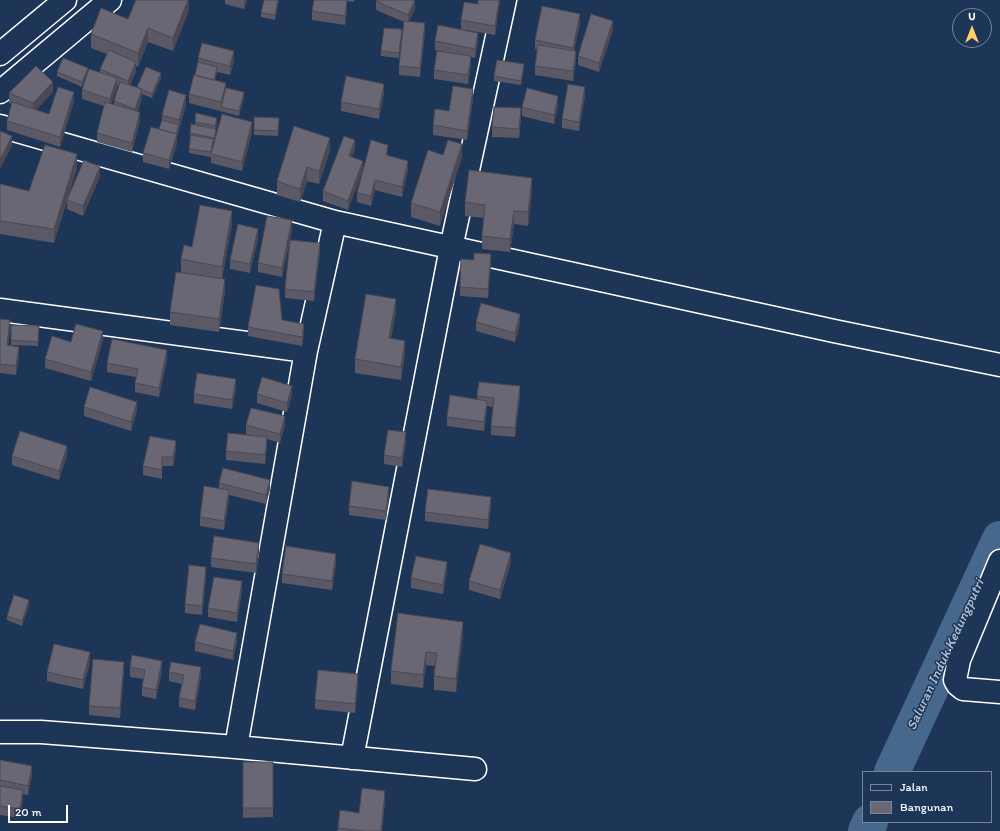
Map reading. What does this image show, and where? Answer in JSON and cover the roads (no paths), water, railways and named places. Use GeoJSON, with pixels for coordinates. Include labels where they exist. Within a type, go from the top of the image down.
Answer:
{"type":"FeatureCollection","features":[{"type":"Feature","properties":{"kind":"street"},"geometry":{"type":"LineString","coordinates":[[0,54],[65,0]]}},
{"type":"Feature","properties":{"kind":"street"},"geometry":{"type":"LineString","coordinates":[[0,92],[110,0]]}},
{"type":"Feature","properties":{"kind":"street"},"geometry":{"type":"LineString","coordinates":[[352,758],[451,248],[505,0]]}},
{"type":"Feature","properties":{"kind":"street"},"geometry":{"type":"LineString","coordinates":[[0,126],[335,222],[818,328],[1000,365]]}},
{"type":"Feature","properties":{"kind":"street"},"geometry":{"type":"LineString","coordinates":[[236,747],[306,351],[335,222]]}},
{"type":"Feature","properties":{"kind":"street"},"geometry":{"type":"LineString","coordinates":[[0,310],[306,351]]}},
{"type":"Feature","properties":{"kind":"street"},"geometry":{"type":"LineString","coordinates":[[1000,560],[959,660],[955,680],[963,689],[1000,692]]}},
{"type":"Feature","properties":{"kind":"street"},"geometry":{"type":"LineString","coordinates":[[0,732],[42,732],[236,747],[475,769]]}},
{"type":"Feature","properties":{"kind":"waterway","name":"Saluran Induk Kedungputri"},"geometry":{"type":"LineString","coordinates":[[892,771],[1000,539]]}},
{"type":"Feature","properties":{"kind":"waterway","name":"Saluran Induk Kedungputri"},"geometry":{"type":"LineString","coordinates":[[866,831],[870,823]]}}]}
